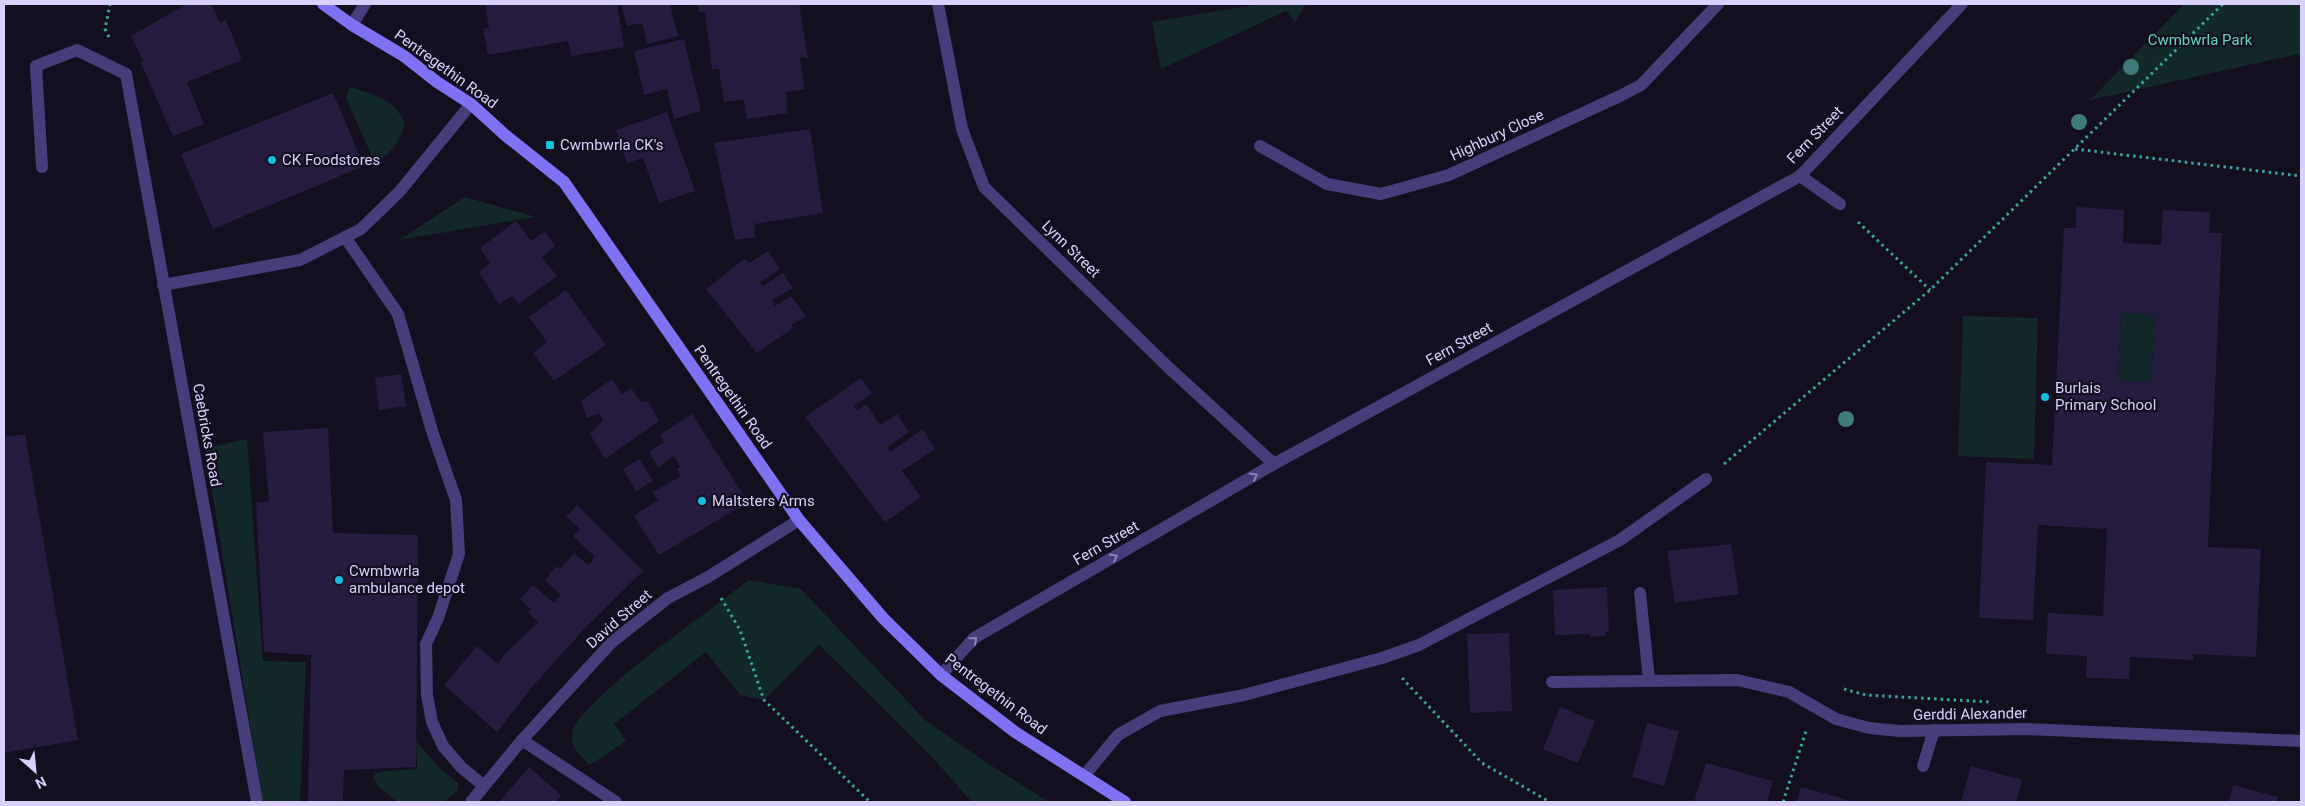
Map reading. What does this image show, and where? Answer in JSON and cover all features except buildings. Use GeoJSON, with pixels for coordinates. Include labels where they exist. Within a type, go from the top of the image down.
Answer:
{"type":"FeatureCollection","features":[{"type":"Feature","properties":{"kind":"street","name":"Pentregethin Road"},"geometry":{"type":"LineString","coordinates":[[323,4],[352,26],[404,56],[437,82],[471,104],[505,135],[564,182],[799,520],[883,618],[941,675],[1015,732],[1125,802]]}},
{"type":"Feature","properties":{"kind":"street"},"geometry":{"type":"LineString","coordinates":[[352,26],[365,4]]}},
{"type":"Feature","properties":{"kind":"street","name":"Lynn Street"},"geometry":{"type":"LineString","coordinates":[[938,4],[941,30],[962,130],[984,187],[1168,367],[1274,464]]}},
{"type":"Feature","properties":{"kind":"street","name":"Highbury Close"},"geometry":{"type":"LineString","coordinates":[[1260,146],[1327,184],[1381,194],[1449,175],[1640,85],[1718,4]]}},
{"type":"Feature","properties":{"kind":"street","name":"Fern Street"},"geometry":{"type":"LineString","coordinates":[[941,675],[974,638],[1274,464],[1800,176],[1962,4]]}},
{"type":"Feature","properties":{"kind":"street","name":"Caebricks Road"},"geometry":{"type":"LineString","coordinates":[[42,166],[36,66],[77,50],[126,74],[257,802]]}},
{"type":"Feature","properties":{"kind":"street"},"geometry":{"type":"LineString","coordinates":[[163,285],[300,260],[361,229],[400,191],[471,104]]}},
{"type":"Feature","properties":{"kind":"street"},"geometry":{"type":"LineString","coordinates":[[1800,176],[1840,204]]}},
{"type":"Feature","properties":{"kind":"street"},"geometry":{"type":"LineString","coordinates":[[345,237],[398,314],[433,434],[456,500],[459,554],[438,618],[426,644],[427,696],[432,722],[442,746],[461,767],[484,786]]}},
{"type":"Feature","properties":{"kind":"street"},"geometry":{"type":"LineString","coordinates":[[1084,776],[1118,735],[1160,711],[1244,695],[1382,658],[1419,645],[1620,540],[1706,479]]}},
{"type":"Feature","properties":{"kind":"street","name":"David Street"},"geometry":{"type":"LineString","coordinates":[[470,802],[522,740],[612,642],[668,598],[708,576],[799,520]]}},
{"type":"Feature","properties":{"kind":"street"},"geometry":{"type":"LineString","coordinates":[[1640,593],[1649,680]]}},
{"type":"Feature","properties":{"kind":"street","name":"Gerddi Alexander"},"geometry":{"type":"LineString","coordinates":[[1552,682],[1737,680],[1789,692],[1836,719],[1869,728],[1934,730],[2029,729],[2301,741]]}},
{"type":"Feature","properties":{"kind":"street"},"geometry":{"type":"LineString","coordinates":[[1923,766],[1934,730]]}},
{"type":"Feature","properties":{"kind":"street"},"geometry":{"type":"LineString","coordinates":[[522,740],[616,802]]}},
{"type":"Feature","properties":{"kind":"path"},"geometry":{"type":"LineString","coordinates":[[1706,479],[1930,290],[2224,4]]}},
{"type":"Feature","properties":{"kind":"path"},"geometry":{"type":"LineString","coordinates":[[2075,149],[2301,176]]}},
{"type":"Feature","properties":{"kind":"path"},"geometry":{"type":"LineString","coordinates":[[1840,204],[1930,290]]}},
{"type":"Feature","properties":{"kind":"path"},"geometry":{"type":"LineString","coordinates":[[708,576],[740,630],[764,700],[870,802]]}},
{"type":"Feature","properties":{"kind":"path"},"geometry":{"type":"LineString","coordinates":[[1382,658],[1482,763],[1550,802]]}},
{"type":"Feature","properties":{"kind":"path"},"geometry":{"type":"LineString","coordinates":[[1783,802],[1813,706]]}},
{"type":"Feature","properties":{"kind":"green space"},"geometry":{"type":"Polygon","coordinates":[[[1261,4],[1306,4],[1295,22],[1286,11],[1161,69],[1152,22],[1261,4]]]}},
{"type":"Feature","properties":{"kind":"green space","name":"Cwmbwrla Park"},"geometry":{"type":"Polygon","coordinates":[[[2184,4],[2301,4],[2301,57],[2298,54],[2090,100],[2184,4]]]}},
{"type":"Feature","properties":{"kind":"green space"},"geometry":{"type":"Polygon","coordinates":[[[350,87],[383,99],[396,109],[405,124],[394,147],[375,163],[346,98],[350,87]]]}},
{"type":"Feature","properties":{"kind":"green space"},"geometry":{"type":"Polygon","coordinates":[[[465,197],[536,217],[399,240],[465,197]]]}},
{"type":"Feature","properties":{"kind":"green space"},"geometry":{"type":"Polygon","coordinates":[[[2121,313],[2155,315],[2151,382],[2118,381],[2121,313]]]}},
{"type":"Feature","properties":{"kind":"green space"},"geometry":{"type":"Polygon","coordinates":[[[1963,316],[2038,318],[2034,459],[1958,456],[1963,316]]]}},
{"type":"Feature","properties":{"kind":"green space"},"geometry":{"type":"Polygon","coordinates":[[[247,439],[263,661],[306,662],[300,802],[264,802],[262,798],[205,448],[247,439]]]}},
{"type":"Feature","properties":{"kind":"green space"},"geometry":{"type":"Polygon","coordinates":[[[748,580],[801,589],[925,720],[984,761],[1049,802],[972,802],[931,756],[819,645],[764,700],[740,695],[706,652],[614,724],[626,741],[590,765],[579,754],[572,741],[574,727],[580,717],[628,672],[748,580]]]}},
{"type":"Feature","properties":{"kind":"green space"},"geometry":{"type":"Polygon","coordinates":[[[416,741],[440,769],[458,783],[458,790],[444,802],[397,802],[378,786],[373,776],[378,772],[417,769],[416,741]]]}},
{"type":"Feature","properties":{"kind":"place","name":"Cwmbwrla CK's"},"geometry":{"type":"Point","coordinates":[550,145]}},
{"type":"Feature","properties":{"kind":"place","name":"CK Foodstores"},"geometry":{"type":"Point","coordinates":[272,160]}},
{"type":"Feature","properties":{"kind":"place","name":"Burlais Primary School"},"geometry":{"type":"Point","coordinates":[2045,397]}},
{"type":"Feature","properties":{"kind":"place","name":"Maltsters Arms"},"geometry":{"type":"Point","coordinates":[702,501]}},
{"type":"Feature","properties":{"kind":"place","name":"Cwmbwrla ambulance depot"},"geometry":{"type":"Point","coordinates":[339,580]}}]}
